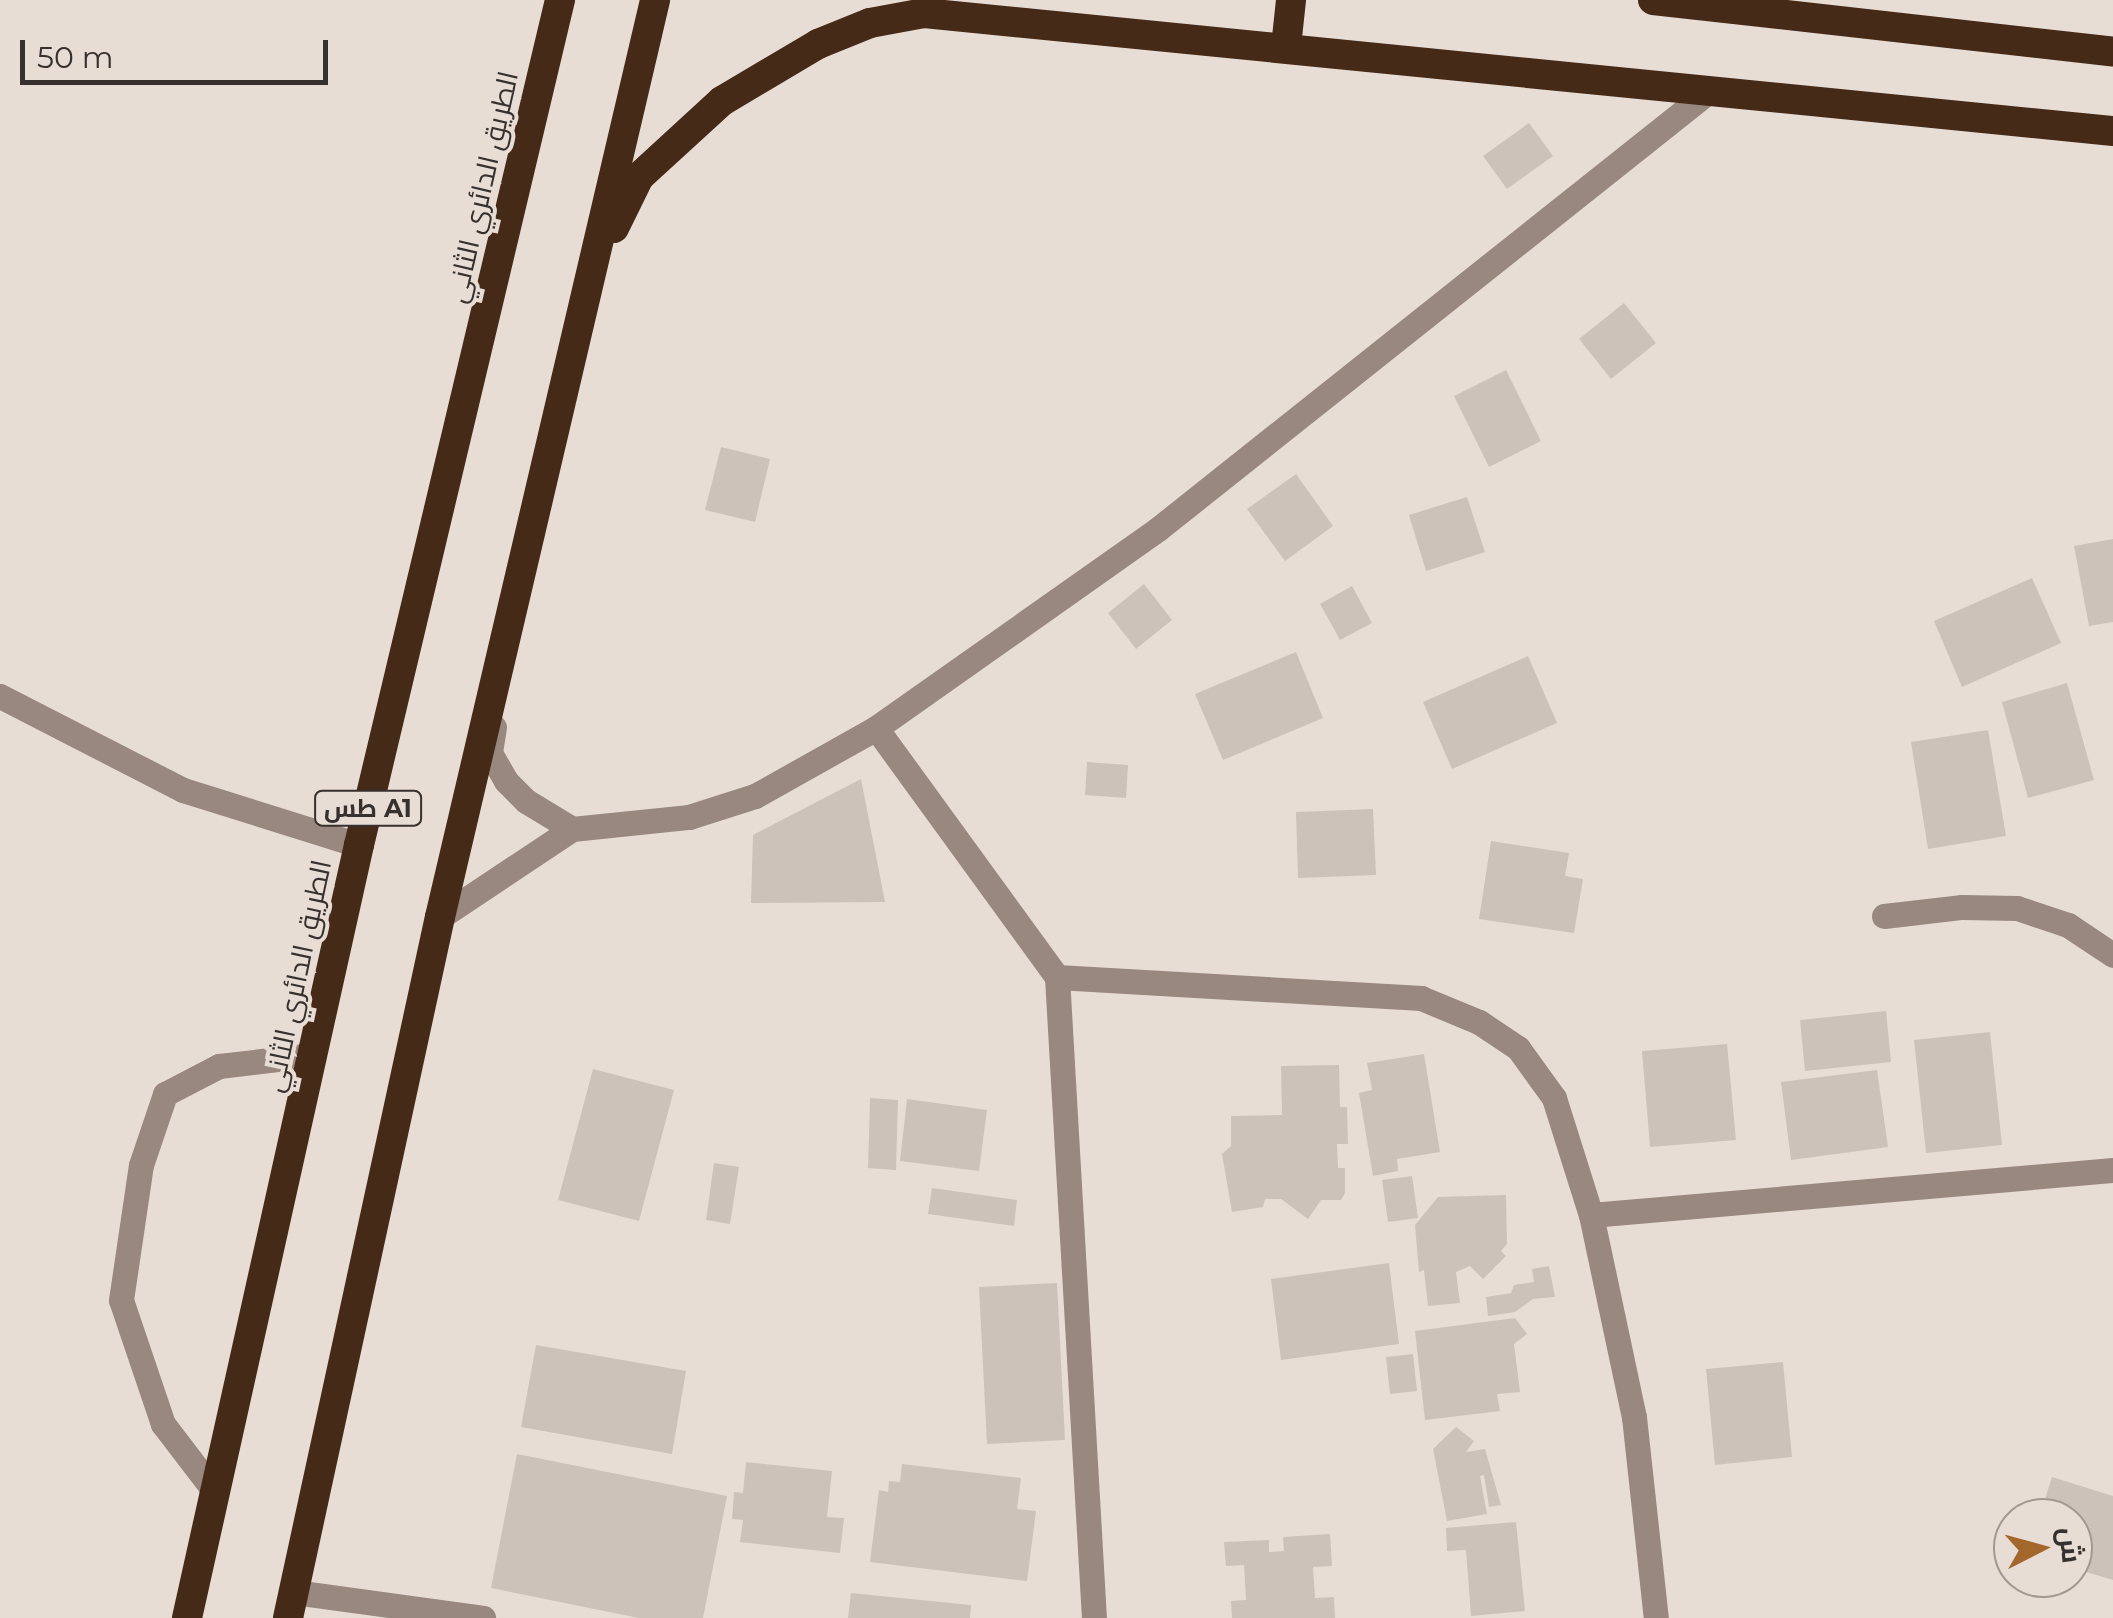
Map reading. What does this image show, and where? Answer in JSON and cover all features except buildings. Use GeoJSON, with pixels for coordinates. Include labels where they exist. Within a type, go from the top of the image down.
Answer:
{"type":"FeatureCollection","features":[{"type":"Feature","properties":{"kind":"highway","name":"الطريق الدائري الثاني"},"geometry":{"type":"LineString","coordinates":[[188,1618],[359,845],[560,0]]}},
{"type":"Feature","properties":{"kind":"highway","name":"طس A1"},"geometry":{"type":"LineString","coordinates":[[291,1605],[440,917],[655,0]]}},
{"type":"Feature","properties":{"kind":"highway"},"geometry":{"type":"LineString","coordinates":[[1286,47],[1292,0]]}},
{"type":"Feature","properties":{"kind":"highway"},"geometry":{"type":"LineString","coordinates":[[1653,0],[1810,8],[2113,52]]}},
{"type":"Feature","properties":{"kind":"highway"},"geometry":{"type":"LineString","coordinates":[[596,254],[611,235],[639,177],[679,137],[768,70],[870,23],[924,13],[2113,131]]}},
{"type":"Feature","properties":{"kind":"street"},"geometry":{"type":"LineString","coordinates":[[440,917],[572,829],[690,817],[755,796],[876,728],[1158,529],[1710,92]]}},
{"type":"Feature","properties":{"kind":"street"},"geometry":{"type":"LineString","coordinates":[[505,650],[490,754],[506,781],[526,801],[572,829]]}},
{"type":"Feature","properties":{"kind":"street"},"geometry":{"type":"LineString","coordinates":[[0,696],[183,790],[359,845]]}},
{"type":"Feature","properties":{"kind":"street"},"geometry":{"type":"LineString","coordinates":[[876,728],[1057,977],[1094,1618]]}},
{"type":"Feature","properties":{"kind":"street"},"geometry":{"type":"LineString","coordinates":[[1884,916],[1962,908],[2017,908],[2068,925],[2113,955]]}},
{"type":"Feature","properties":{"kind":"street"},"geometry":{"type":"LineString","coordinates":[[1057,977],[1421,998],[1479,1022],[1518,1048],[1554,1098],[1591,1215],[1634,1417],[1656,1618]]}},
{"type":"Feature","properties":{"kind":"street"},"geometry":{"type":"LineString","coordinates":[[216,1492],[163,1424],[120,1300],[140,1165],[165,1094],[219,1066],[312,1055]]}},
{"type":"Feature","properties":{"kind":"street"},"geometry":{"type":"LineString","coordinates":[[1591,1215],[2113,1170]]}},
{"type":"Feature","properties":{"kind":"street"},"geometry":{"type":"LineString","coordinates":[[291,1605],[483,1618]]}}]}
